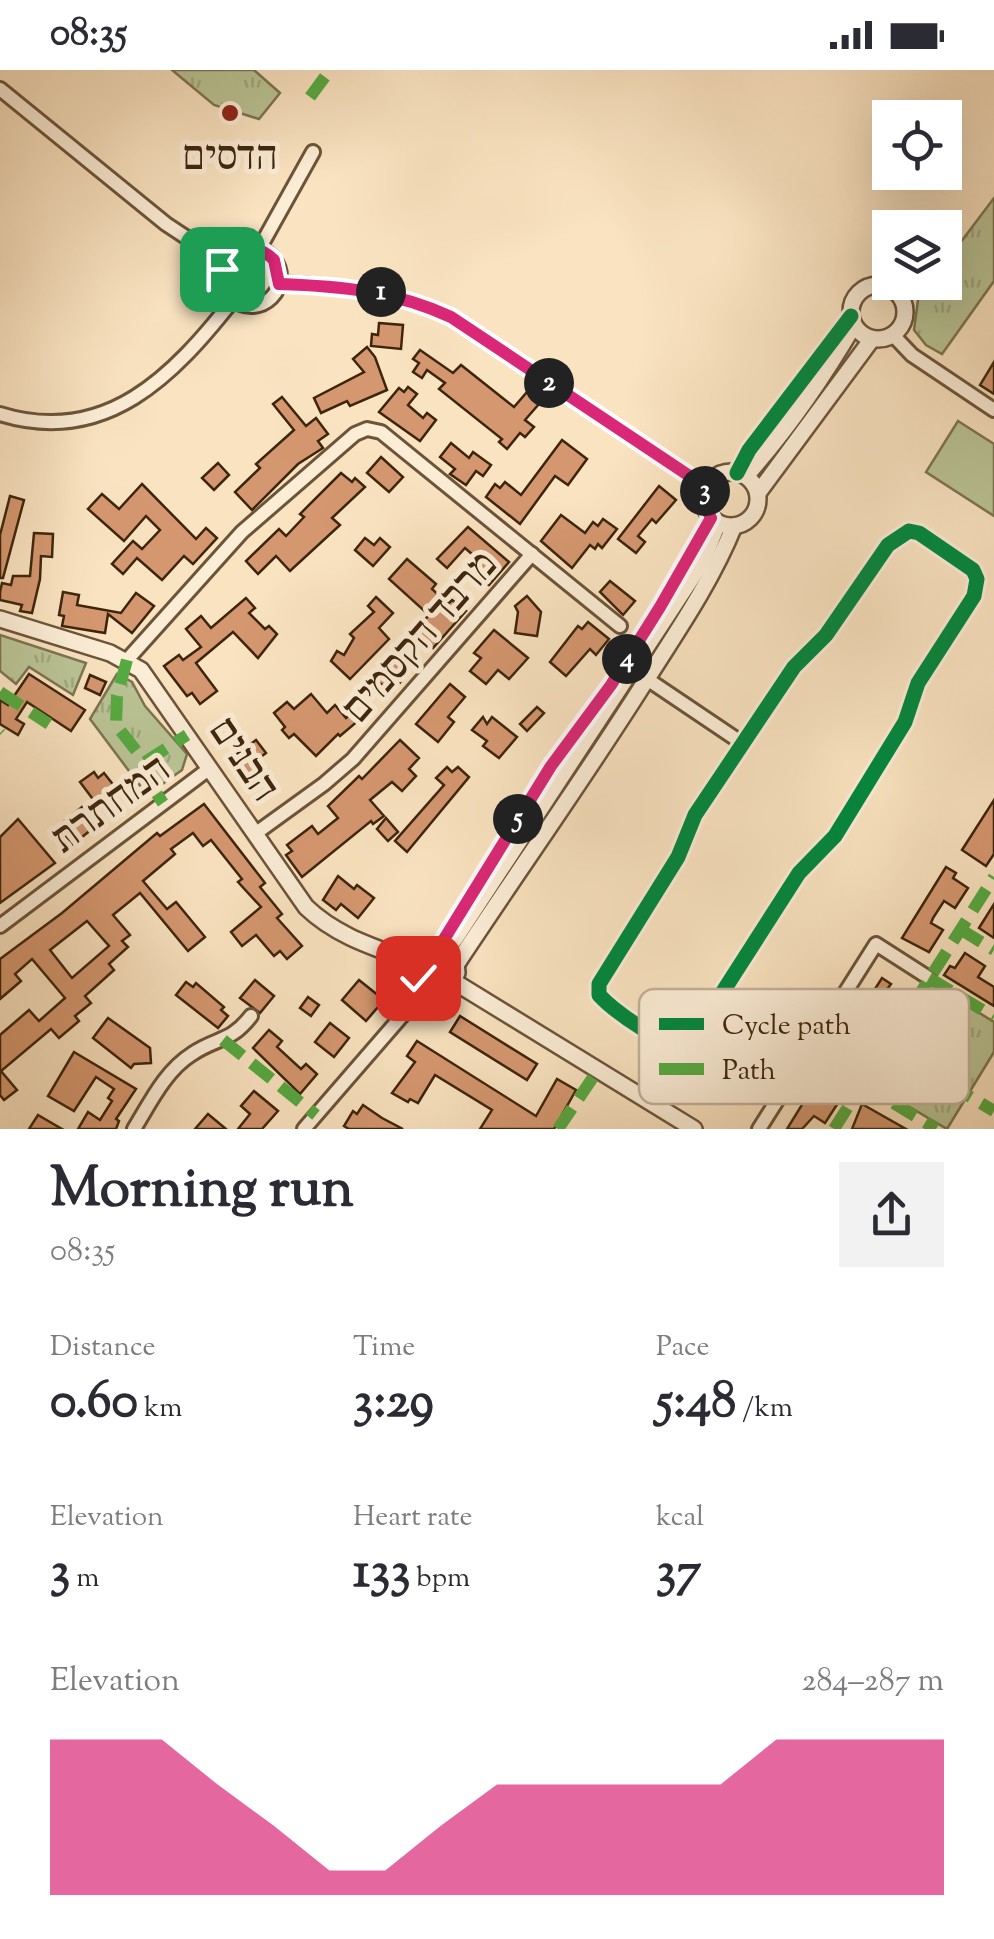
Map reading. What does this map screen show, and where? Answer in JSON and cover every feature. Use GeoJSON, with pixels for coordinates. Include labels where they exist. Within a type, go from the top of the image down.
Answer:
{"type":"FeatureCollection","features":[{"type":"Feature","properties":{"kind":"street"},"geometry":{"type":"LineString","coordinates":[[0,89],[166,224],[224,263]]}},
{"type":"Feature","properties":{"kind":"street"},"geometry":{"type":"LineString","coordinates":[[259,249],[313,152]]}},
{"type":"Feature","properties":{"kind":"street"},"geometry":{"type":"LineString","coordinates":[[259,249],[274,260],[279,284],[270,299],[250,306],[234,300],[222,285],[224,263],[240,250],[259,249]]}},
{"type":"Feature","properties":{"kind":"street"},"geometry":{"type":"LineString","coordinates":[[279,284],[386,293],[451,317],[706,487]]}},
{"type":"Feature","properties":{"kind":"street"},"geometry":{"type":"LineString","coordinates":[[746,476],[809,395],[854,326],[851,310],[856,296],[874,284],[898,292],[906,308],[902,326],[893,335],[872,338],[854,326]]}},
{"type":"Feature","properties":{"kind":"street"},"geometry":{"type":"LineString","coordinates":[[0,414],[22,421],[58,422],[120,408],[170,373],[234,300]]}},
{"type":"Feature","properties":{"kind":"street"},"geometry":{"type":"LineString","coordinates":[[893,335],[912,355],[994,410]]}},
{"type":"Feature","properties":{"kind":"street"},"geometry":{"type":"LineString","coordinates":[[726,524],[714,572],[566,806],[455,973],[438,990],[427,987],[418,978],[418,964],[425,952],[445,950],[455,940],[726,524],[754,515],[758,493],[872,338]]}},
{"type":"Feature","properties":{"kind":"street","name":"מרבד הקסמים"},"geometry":{"type":"LineString","coordinates":[[127,660],[242,532],[355,434],[367,429],[381,432],[532,554],[352,759],[255,834]]}},
{"type":"Feature","properties":{"kind":"street"},"geometry":{"type":"LineString","coordinates":[[726,524],[706,510],[706,487],[720,473],[730,471],[746,476],[758,493]]}},
{"type":"Feature","properties":{"kind":"street"},"geometry":{"type":"LineString","coordinates":[[639,1023],[609,1005],[599,995],[599,984],[678,857],[695,814],[794,667],[826,635],[876,560],[908,531],[919,533],[973,570],[977,579],[974,596],[918,683],[905,722],[835,836],[799,874],[725,989]]}},
{"type":"Feature","properties":{"kind":"street"},"geometry":{"type":"LineString","coordinates":[[532,554],[620,626]]}},
{"type":"Feature","properties":{"kind":"street","name":"הבנים"},"geometry":{"type":"LineString","coordinates":[[0,619],[127,660],[153,684],[296,895],[318,918],[348,937],[418,964]]}},
{"type":"Feature","properties":{"kind":"street"},"geometry":{"type":"LineString","coordinates":[[648,678],[742,743]]}},
{"type":"Feature","properties":{"kind":"street","name":"המחתרת"},"geometry":{"type":"LineString","coordinates":[[0,926],[210,768]]}},
{"type":"Feature","properties":{"kind":"street"},"geometry":{"type":"LineString","coordinates":[[847,989],[876,944],[930,978]]}},
{"type":"Feature","properties":{"kind":"street"},"geometry":{"type":"LineString","coordinates":[[445,950],[455,973],[639,1093]]}},
{"type":"Feature","properties":{"kind":"street"},"geometry":{"type":"LineString","coordinates":[[304,1129],[427,987]]}},
{"type":"Feature","properties":{"kind":"street"},"geometry":{"type":"LineString","coordinates":[[134,1129],[175,1068],[199,1050],[238,1033],[251,1016]]}},
{"type":"Feature","properties":{"kind":"street"},"geometry":{"type":"LineString","coordinates":[[656,1104],[694,1129]]}},
{"type":"Feature","properties":{"kind":"street"},"geometry":{"type":"LineString","coordinates":[[759,1129],[775,1104]]}},
{"type":"Feature","properties":{"kind":"green space"},"geometry":{"type":"Polygon","coordinates":[[[172,70],[254,70],[280,93],[259,119],[214,105],[172,70]]]}},
{"type":"Feature","properties":{"kind":"green space"},"geometry":{"type":"Polygon","coordinates":[[[994,198],[994,281],[942,354],[926,345],[914,330],[918,300],[962,300],[962,240],[994,198]]]}},
{"type":"Feature","properties":{"kind":"green space"},"geometry":{"type":"Polygon","coordinates":[[[958,421],[994,444],[994,516],[926,472],[958,421]]]}},
{"type":"Feature","properties":{"kind":"green space"},"geometry":{"type":"Polygon","coordinates":[[[0,635],[86,663],[73,695],[29,667],[16,684],[0,671],[0,635]]]}},
{"type":"Feature","properties":{"kind":"green space"},"geometry":{"type":"Polygon","coordinates":[[[117,674],[132,682],[145,706],[187,754],[182,770],[147,795],[90,719],[117,674]]]}},
{"type":"Feature","properties":{"kind":"green space"},"geometry":{"type":"Polygon","coordinates":[[[969,1007],[994,1022],[994,1052],[969,1093],[969,1007]]]}},
{"type":"Feature","properties":{"kind":"green space"},"geometry":{"type":"Polygon","coordinates":[[[905,1104],[962,1104],[947,1129],[905,1104]]]}},
{"type":"Feature","properties":{"kind":"building"},"geometry":{"type":"Polygon","coordinates":[[[379,323],[403,325],[401,349],[371,346],[379,323]]]}},
{"type":"Feature","properties":{"kind":"building"},"geometry":{"type":"Polygon","coordinates":[[[367,347],[375,357],[387,390],[321,413],[314,398],[364,372],[353,359],[367,347]]]}},
{"type":"Feature","properties":{"kind":"building"},"geometry":{"type":"Polygon","coordinates":[[[420,350],[453,373],[461,365],[514,407],[533,385],[546,396],[525,420],[534,427],[525,437],[520,433],[507,449],[499,442],[502,439],[439,389],[445,383],[427,370],[422,378],[413,372],[419,363],[413,359],[420,350]]]}},
{"type":"Feature","properties":{"kind":"building"},"geometry":{"type":"Polygon","coordinates":[[[994,362],[994,394],[980,385],[994,362]]]}},
{"type":"Feature","properties":{"kind":"building"},"geometry":{"type":"Polygon","coordinates":[[[408,387],[417,394],[408,405],[423,418],[427,413],[436,420],[420,441],[379,412],[399,388],[404,392],[408,387]]]}},
{"type":"Feature","properties":{"kind":"building"},"geometry":{"type":"Polygon","coordinates":[[[282,397],[306,426],[316,418],[328,434],[318,441],[323,448],[298,464],[252,510],[235,492],[260,468],[256,464],[294,430],[273,404],[282,397]]]}},
{"type":"Feature","properties":{"kind":"building"},"geometry":{"type":"Polygon","coordinates":[[[562,440],[587,459],[568,485],[555,476],[520,524],[486,497],[495,484],[500,488],[505,482],[521,495],[562,440]]]}},
{"type":"Feature","properties":{"kind":"building"},"geometry":{"type":"Polygon","coordinates":[[[451,443],[469,458],[473,452],[491,465],[483,476],[476,471],[466,485],[450,474],[455,469],[440,457],[451,443]]]}},
{"type":"Feature","properties":{"kind":"building"},"geometry":{"type":"Polygon","coordinates":[[[381,457],[403,477],[389,492],[367,473],[381,457]]]}},
{"type":"Feature","properties":{"kind":"building"},"geometry":{"type":"Polygon","coordinates":[[[218,463],[229,475],[214,490],[202,478],[218,463]]]}},
{"type":"Feature","properties":{"kind":"building"},"geometry":{"type":"Polygon","coordinates":[[[341,473],[365,487],[332,518],[340,525],[290,571],[276,556],[258,574],[246,561],[279,529],[286,536],[304,517],[300,514],[341,473]]]}},
{"type":"Feature","properties":{"kind":"building"},"geometry":{"type":"Polygon","coordinates":[[[142,484],[196,539],[206,528],[217,538],[193,564],[184,556],[162,580],[137,558],[123,574],[112,564],[133,541],[142,549],[160,530],[146,516],[124,541],[88,509],[102,494],[119,509],[142,484]]]}},
{"type":"Feature","properties":{"kind":"building"},"geometry":{"type":"Polygon","coordinates":[[[659,486],[676,500],[638,536],[645,542],[636,553],[618,539],[659,486]]]}},
{"type":"Feature","properties":{"kind":"building"},"geometry":{"type":"Polygon","coordinates":[[[10,496],[24,500],[0,578],[0,535],[10,496]]]}},
{"type":"Feature","properties":{"kind":"building"},"geometry":{"type":"Polygon","coordinates":[[[561,515],[585,533],[593,522],[598,526],[603,519],[617,529],[602,548],[590,545],[572,568],[541,541],[561,515]]]}},
{"type":"Feature","properties":{"kind":"building"},"geometry":{"type":"Polygon","coordinates":[[[468,527],[509,562],[489,585],[473,572],[481,562],[465,548],[447,568],[437,559],[468,527]]]}},
{"type":"Feature","properties":{"kind":"building"},"geometry":{"type":"Polygon","coordinates":[[[34,533],[53,534],[52,557],[41,556],[32,613],[20,611],[22,605],[0,600],[0,592],[2,583],[11,585],[13,576],[30,576],[34,533]]]}},
{"type":"Feature","properties":{"kind":"building"},"geometry":{"type":"Polygon","coordinates":[[[365,538],[374,545],[380,538],[390,547],[373,566],[355,550],[365,538]]]}},
{"type":"Feature","properties":{"kind":"building"},"geometry":{"type":"Polygon","coordinates":[[[407,559],[436,584],[432,589],[448,604],[452,600],[466,611],[433,648],[414,632],[429,615],[389,579],[407,559]]]}},
{"type":"Feature","properties":{"kind":"building"},"geometry":{"type":"Polygon","coordinates":[[[610,581],[635,601],[623,615],[600,592],[610,581]]]}},
{"type":"Feature","properties":{"kind":"building"},"geometry":{"type":"Polygon","coordinates":[[[63,592],[79,595],[77,605],[121,613],[136,593],[154,606],[132,633],[108,614],[105,633],[62,626],[64,616],[59,615],[63,592]]]}},
{"type":"Feature","properties":{"kind":"building"},"geometry":{"type":"Polygon","coordinates":[[[527,596],[541,612],[537,636],[515,633],[515,606],[527,596]]]}},
{"type":"Feature","properties":{"kind":"building"},"geometry":{"type":"Polygon","coordinates":[[[376,597],[393,613],[379,628],[389,639],[350,679],[331,661],[337,651],[344,655],[354,638],[350,634],[374,612],[368,606],[376,597]]]}},
{"type":"Feature","properties":{"kind":"building"},"geometry":{"type":"Polygon","coordinates":[[[246,598],[255,608],[249,613],[265,629],[269,626],[277,634],[258,658],[233,632],[196,663],[217,691],[200,704],[192,693],[187,696],[164,666],[179,655],[183,660],[201,647],[186,629],[201,616],[211,628],[246,598]]]}},
{"type":"Feature","properties":{"kind":"building"},"geometry":{"type":"Polygon","coordinates":[[[588,622],[609,639],[596,655],[590,649],[566,676],[550,662],[578,626],[582,629],[588,622]]]}},
{"type":"Feature","properties":{"kind":"building"},"geometry":{"type":"Polygon","coordinates":[[[494,630],[528,658],[509,679],[498,670],[486,684],[470,671],[481,658],[474,653],[494,630]]]}},
{"type":"Feature","properties":{"kind":"building"},"geometry":{"type":"Polygon","coordinates":[[[392,657],[409,670],[393,692],[375,680],[392,657]]]}},
{"type":"Feature","properties":{"kind":"building"},"geometry":{"type":"Polygon","coordinates":[[[29,674],[85,710],[71,731],[27,702],[16,719],[24,724],[18,735],[0,724],[0,700],[8,705],[29,674]]]}},
{"type":"Feature","properties":{"kind":"building"},"geometry":{"type":"Polygon","coordinates":[[[90,675],[106,682],[100,695],[85,688],[90,675]]]}},
{"type":"Feature","properties":{"kind":"building"},"geometry":{"type":"Polygon","coordinates":[[[450,684],[465,697],[448,717],[454,722],[438,742],[416,724],[450,684]]]}},
{"type":"Feature","properties":{"kind":"building"},"geometry":{"type":"Polygon","coordinates":[[[311,694],[327,713],[335,705],[346,718],[352,713],[359,720],[316,756],[294,734],[289,738],[274,713],[287,702],[294,709],[311,694]]]}},
{"type":"Feature","properties":{"kind":"building"},"geometry":{"type":"Polygon","coordinates":[[[537,707],[544,713],[527,731],[520,724],[537,707]]]}},
{"type":"Feature","properties":{"kind":"building"},"geometry":{"type":"Polygon","coordinates":[[[483,717],[487,724],[492,717],[517,737],[499,758],[483,746],[487,741],[472,730],[483,717]]]}},
{"type":"Feature","properties":{"kind":"building"},"geometry":{"type":"Polygon","coordinates":[[[256,740],[266,753],[254,762],[266,778],[250,789],[229,760],[256,740]]]}},
{"type":"Feature","properties":{"kind":"building"},"geometry":{"type":"Polygon","coordinates":[[[400,740],[419,758],[409,769],[416,776],[402,791],[392,782],[370,800],[384,816],[373,824],[371,821],[302,877],[286,855],[292,851],[287,845],[312,826],[318,834],[338,818],[328,806],[359,776],[362,779],[400,740]]]}},
{"type":"Feature","properties":{"kind":"building"},"geometry":{"type":"Polygon","coordinates":[[[447,767],[452,772],[458,767],[469,777],[407,852],[395,841],[444,785],[436,778],[447,767]]]}},
{"type":"Feature","properties":{"kind":"building"},"geometry":{"type":"Polygon","coordinates":[[[94,772],[98,778],[104,773],[115,787],[95,802],[80,782],[94,772]]]}},
{"type":"Feature","properties":{"kind":"building"},"geometry":{"type":"Polygon","coordinates":[[[994,800],[994,854],[986,866],[962,850],[994,800]]]}},
{"type":"Feature","properties":{"kind":"building"},"geometry":{"type":"Polygon","coordinates":[[[204,804],[265,883],[260,887],[282,914],[277,918],[302,946],[287,959],[280,951],[274,956],[256,935],[242,946],[231,932],[261,907],[238,882],[242,879],[211,840],[203,846],[193,833],[171,849],[175,854],[143,881],[167,909],[176,902],[205,937],[188,951],[140,893],[113,915],[130,935],[122,941],[128,947],[109,964],[114,970],[85,996],[91,1003],[75,1016],[79,1021],[59,1038],[51,1029],[1,1071],[17,1090],[4,1100],[0,1095],[0,1035],[29,1010],[39,1021],[65,998],[32,959],[15,974],[21,981],[0,999],[0,959],[157,833],[160,836],[204,804]],[[87,921],[50,950],[72,978],[109,946],[87,921]]]}},
{"type":"Feature","properties":{"kind":"building"},"geometry":{"type":"Polygon","coordinates":[[[82,807],[97,825],[72,845],[57,827],[82,807]]]}},
{"type":"Feature","properties":{"kind":"building"},"geometry":{"type":"Polygon","coordinates":[[[386,818],[398,832],[388,841],[377,829],[386,818]]]}},
{"type":"Feature","properties":{"kind":"building"},"geometry":{"type":"Polygon","coordinates":[[[18,819],[55,863],[0,903],[0,837],[18,819]]]}},
{"type":"Feature","properties":{"kind":"building"},"geometry":{"type":"Polygon","coordinates":[[[946,867],[956,873],[953,878],[968,888],[955,908],[944,901],[933,918],[931,923],[943,930],[929,952],[902,938],[946,867]]]}},
{"type":"Feature","properties":{"kind":"building"},"geometry":{"type":"Polygon","coordinates":[[[338,876],[374,898],[358,918],[341,904],[336,910],[323,900],[338,876]]]}},
{"type":"Feature","properties":{"kind":"building"},"geometry":{"type":"Polygon","coordinates":[[[994,904],[994,938],[979,928],[994,904]]]}},
{"type":"Feature","properties":{"kind":"building"},"geometry":{"type":"Polygon","coordinates":[[[965,953],[985,966],[978,977],[994,987],[994,1006],[944,975],[950,966],[955,968],[965,953]]]}},
{"type":"Feature","properties":{"kind":"building"},"geometry":{"type":"Polygon","coordinates":[[[882,978],[891,984],[890,989],[875,989],[882,978]]]}},
{"type":"Feature","properties":{"kind":"building"},"geometry":{"type":"Polygon","coordinates":[[[255,980],[274,996],[260,1013],[240,998],[255,980]]]}},
{"type":"Feature","properties":{"kind":"building"},"geometry":{"type":"Polygon","coordinates":[[[359,980],[384,1000],[366,1021],[342,1000],[359,980]]]}},
{"type":"Feature","properties":{"kind":"building"},"geometry":{"type":"Polygon","coordinates":[[[186,982],[193,987],[196,983],[224,1007],[221,1010],[228,1016],[218,1028],[176,995],[186,982]]]}},
{"type":"Feature","properties":{"kind":"building"},"geometry":{"type":"Polygon","coordinates":[[[308,997],[319,1005],[311,1016],[300,1008],[308,997]]]}},
{"type":"Feature","properties":{"kind":"building"},"geometry":{"type":"Polygon","coordinates":[[[460,1016],[537,1064],[527,1080],[450,1032],[460,1016]]]}},
{"type":"Feature","properties":{"kind":"building"},"geometry":{"type":"Polygon","coordinates":[[[108,1018],[150,1048],[151,1063],[134,1064],[131,1068],[93,1038],[108,1018]]]}},
{"type":"Feature","properties":{"kind":"building"},"geometry":{"type":"Polygon","coordinates":[[[330,1023],[349,1038],[334,1057],[315,1042],[330,1023]]]}},
{"type":"Feature","properties":{"kind":"building"},"geometry":{"type":"Polygon","coordinates":[[[269,1030],[282,1041],[277,1047],[301,1069],[306,1064],[317,1074],[300,1094],[253,1048],[269,1030]]]}},
{"type":"Feature","properties":{"kind":"building"},"geometry":{"type":"Polygon","coordinates":[[[417,1041],[536,1116],[557,1079],[576,1090],[554,1129],[480,1129],[492,1110],[435,1075],[418,1103],[392,1093],[415,1062],[407,1056],[417,1041]]]}},
{"type":"Feature","properties":{"kind":"building"},"geometry":{"type":"Polygon","coordinates":[[[74,1052],[136,1089],[116,1119],[116,1129],[78,1129],[88,1112],[100,1120],[112,1101],[108,1098],[114,1089],[96,1077],[74,1111],[48,1096],[74,1052]]]}},
{"type":"Feature","properties":{"kind":"building"},"geometry":{"type":"Polygon","coordinates":[[[254,1091],[278,1111],[262,1129],[238,1129],[250,1114],[241,1106],[254,1091]]]}},
{"type":"Feature","properties":{"kind":"building"},"geometry":{"type":"Polygon","coordinates":[[[802,1104],[837,1104],[825,1123],[814,1116],[802,1129],[787,1129],[802,1104]]]}},
{"type":"Feature","properties":{"kind":"building"},"geometry":{"type":"Polygon","coordinates":[[[862,1104],[906,1129],[852,1129],[862,1104]]]}},
{"type":"Feature","properties":{"kind":"building"},"geometry":{"type":"Polygon","coordinates":[[[363,1105],[403,1129],[344,1126],[353,1111],[357,1114],[363,1105]]]}},
{"type":"Feature","properties":{"kind":"building"},"geometry":{"type":"Polygon","coordinates":[[[208,1114],[226,1129],[195,1129],[208,1114]]]}},
{"type":"Feature","properties":{"kind":"building"},"geometry":{"type":"Polygon","coordinates":[[[38,1115],[62,1129],[29,1129],[38,1115]]]}},
{"type":"Feature","properties":{"kind":"marked path"},"geometry":{"type":"LineString","coordinates":[[310,97],[330,70]]}},
{"type":"Feature","properties":{"kind":"marked path"},"geometry":{"type":"LineString","coordinates":[[127,660],[117,696],[116,725],[145,762],[150,784],[163,803]]}},
{"type":"Feature","properties":{"kind":"marked path"},"geometry":{"type":"LineString","coordinates":[[0,692],[49,724]]}},
{"type":"Feature","properties":{"kind":"marked path"},"geometry":{"type":"LineString","coordinates":[[145,762],[187,735]]}},
{"type":"Feature","properties":{"kind":"marked path"},"geometry":{"type":"LineString","coordinates":[[923,989],[994,877]]}},
{"type":"Feature","properties":{"kind":"marked path"},"geometry":{"type":"LineString","coordinates":[[960,929],[994,950]]}},
{"type":"Feature","properties":{"kind":"marked path"},"geometry":{"type":"LineString","coordinates":[[929,978],[947,989]]}},
{"type":"Feature","properties":{"kind":"marked path"},"geometry":{"type":"LineString","coordinates":[[969,1002],[994,1017]]}},
{"type":"Feature","properties":{"kind":"marked path"},"geometry":{"type":"LineString","coordinates":[[223,1040],[316,1115]]}},
{"type":"Feature","properties":{"kind":"marked path"},"geometry":{"type":"LineString","coordinates":[[558,1129],[598,1070]]}},
{"type":"Feature","properties":{"kind":"marked path"},"geometry":{"type":"LineString","coordinates":[[969,1096],[994,1111]]}},
{"type":"Feature","properties":{"kind":"marked path"},"geometry":{"type":"LineString","coordinates":[[834,1129],[850,1104]]}},
{"type":"Feature","properties":{"kind":"marked path"},"geometry":{"type":"LineString","coordinates":[[895,1104],[936,1129]]}},
{"type":"Feature","properties":{"kind":"cycle path"},"geometry":{"type":"LineString","coordinates":[[737,473],[749,450],[851,316]]}},
{"type":"Feature","properties":{"kind":"cycle path"},"geometry":{"type":"LineString","coordinates":[[438,949],[551,766],[611,685],[711,518]]}},
{"type":"Feature","properties":{"kind":"cycle path"},"geometry":{"type":"LineString","coordinates":[[725,989],[799,873],[835,836],[905,722],[918,683],[974,596],[977,579],[973,570],[919,533],[909,531]]}},
{"type":"Feature","properties":{"kind":"cycle path"},"geometry":{"type":"LineString","coordinates":[[639,1026],[599,995],[599,984],[678,857],[695,815],[794,667],[826,635],[888,545],[909,531]]}},
{"type":"Feature","properties":{"kind":"place","name":"הדסים"},"geometry":{"type":"Point","coordinates":[230,113]}},
{"type":"Feature","properties":{"kind":"route"},"geometry":{"type":"LineString","coordinates":[[222,269],[231,255],[240,250],[259,249],[274,260],[279,284],[355,288],[418,302],[451,317],[706,487],[704,503],[711,518],[660,607],[611,685],[551,766],[438,949],[425,952],[418,960],[418,978]]}}]}
